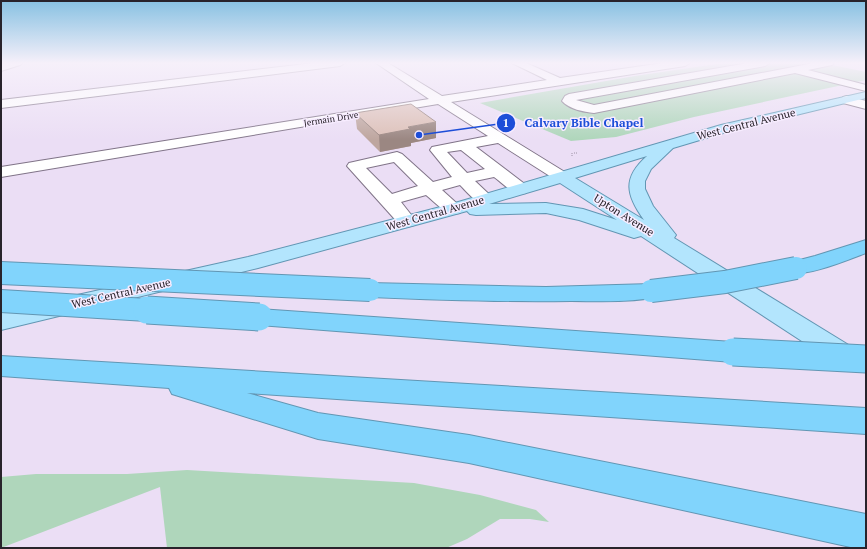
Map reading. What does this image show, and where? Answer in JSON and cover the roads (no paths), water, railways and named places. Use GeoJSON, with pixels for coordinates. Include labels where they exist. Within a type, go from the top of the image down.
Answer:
{"type":"FeatureCollection","features":[{"type":"Feature","properties":{"kind":"highway"},"geometry":{"type":"LineString","coordinates":[[1,273],[370,290],[527,294],[596,294],[651,291],[724,282],[796,268],[823,261],[866,246]]}},
{"type":"Feature","properties":{"kind":"highway"},"geometry":{"type":"LineString","coordinates":[[1,301],[259,317],[733,352],[866,359]]}},
{"type":"Feature","properties":{"kind":"highway"},"geometry":{"type":"LineString","coordinates":[[1,366],[866,421]]}},
{"type":"Feature","properties":{"kind":"highway"},"geometry":{"type":"LineString","coordinates":[[142,375],[318,426],[469,449],[866,532]]}},
{"type":"Feature","properties":{"kind":"main road","name":"West Central Avenue"},"geometry":{"type":"LineString","coordinates":[[1,320],[250,263],[454,208],[726,128],[866,95]]}},
{"type":"Feature","properties":{"kind":"main road"},"geometry":{"type":"LineString","coordinates":[[670,144],[640,173],[636,183],[638,195],[651,217],[678,250]]}},
{"type":"Feature","properties":{"kind":"main road","name":"Upton Avenue"},"geometry":{"type":"LineString","coordinates":[[562,177],[866,369]]}},
{"type":"Feature","properties":{"kind":"main road"},"geometry":{"type":"LineString","coordinates":[[454,208],[477,210],[546,208],[566,211],[601,220],[678,250]]}},
{"type":"Feature","properties":{"kind":"street"},"geometry":{"type":"LineString","coordinates":[[1,104],[128,89]]}},
{"type":"Feature","properties":{"kind":"street","name":"Upton Avenue"},"geometry":{"type":"LineString","coordinates":[[421,89],[562,177]]}},
{"type":"Feature","properties":{"kind":"street","name":"Jermain Drive"},"geometry":{"type":"LineString","coordinates":[[1,172],[514,89]]}},
{"type":"Feature","properties":{"kind":"street"},"geometry":{"type":"LineString","coordinates":[[623,89],[570,98],[568,101],[585,108],[594,109],[700,89]]}},
{"type":"Feature","properties":{"kind":"street"},"geometry":{"type":"LineString","coordinates":[[847,100],[866,105]]}},
{"type":"Feature","properties":{"kind":"street"},"geometry":{"type":"LineString","coordinates":[[485,199],[463,179],[437,150],[500,138]]}},
{"type":"Feature","properties":{"kind":"street"},"geometry":{"type":"LineString","coordinates":[[464,145],[520,189]]}},
{"type":"Feature","properties":{"kind":"street"},"geometry":{"type":"LineString","coordinates":[[483,160],[522,151]]}},
{"type":"Feature","properties":{"kind":"street"},"geometry":{"type":"LineString","coordinates":[[408,221],[355,166],[397,158],[430,189],[454,208]]}},
{"type":"Feature","properties":{"kind":"street"},"geometry":{"type":"LineString","coordinates":[[389,200],[497,171]]}},
{"type":"Feature","properties":{"kind":"place","name":"Calvary Bible Chapel"},"geometry":{"type":"Point","coordinates":[419,135]}}]}
